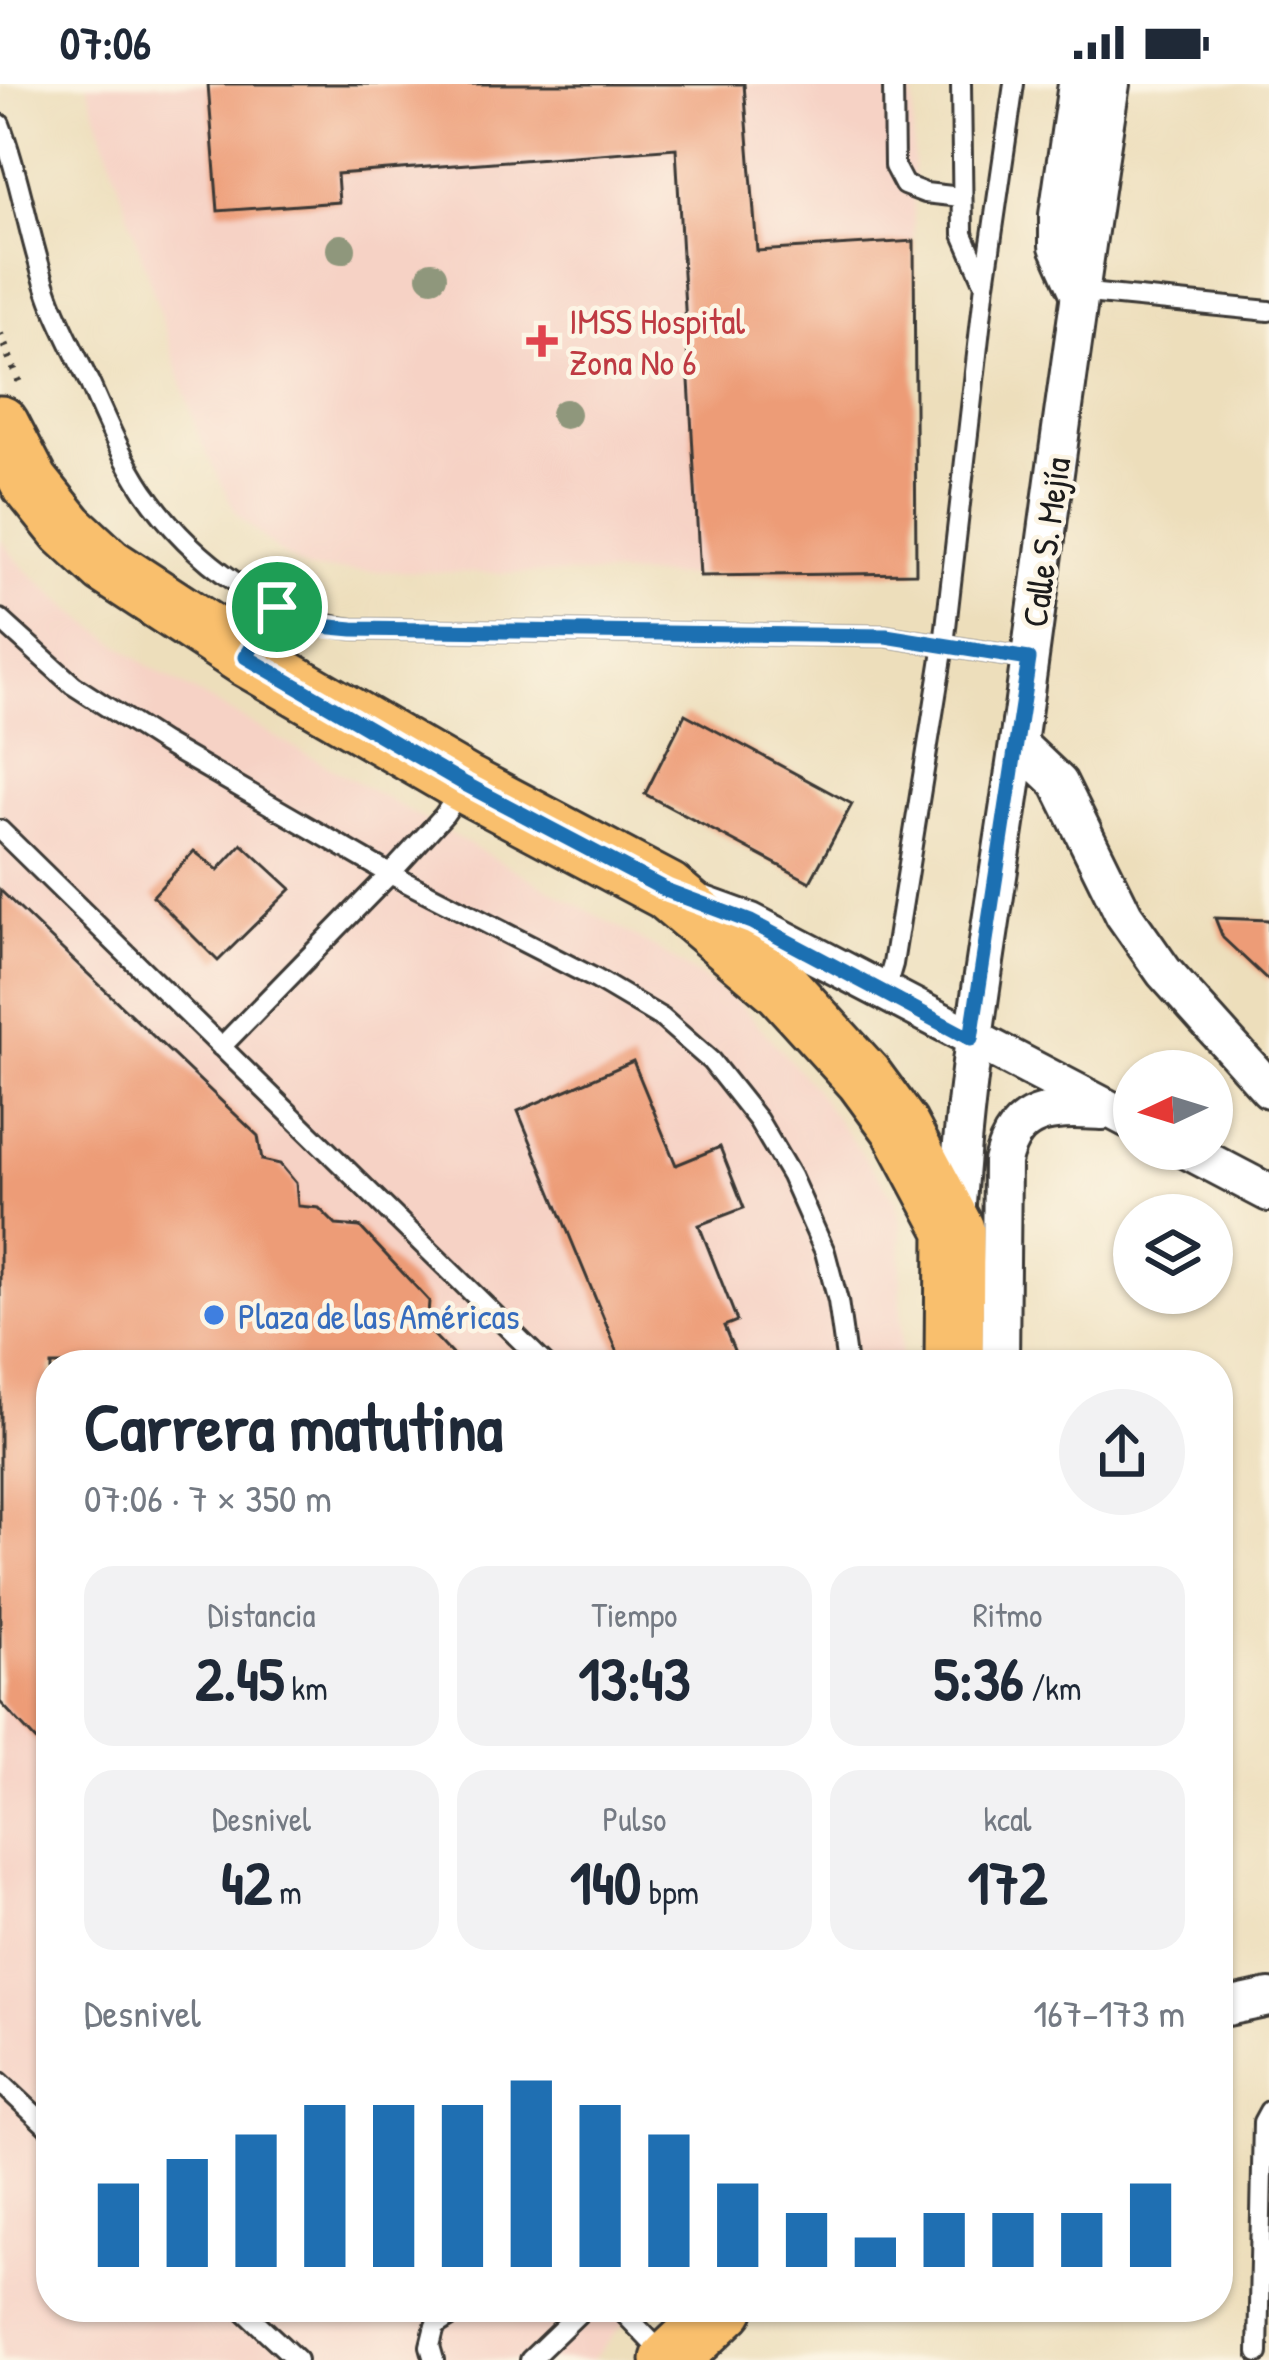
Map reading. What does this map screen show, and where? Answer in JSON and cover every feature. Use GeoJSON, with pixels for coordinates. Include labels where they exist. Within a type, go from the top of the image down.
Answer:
{"type":"FeatureCollection","features":[{"type":"Feature","properties":{"kind":"main road"},"geometry":{"type":"LineString","coordinates":[[10,405],[30,484],[67,529],[107,566],[246,657],[465,784],[668,891],[783,988],[864,1078],[900,1127],[955,1230]]}},
{"type":"Feature","properties":{"kind":"main road","name":"Calle S. Mejía"},"geometry":{"type":"LineString","coordinates":[[954,1350],[955,1230]]}},
{"type":"Feature","properties":{"kind":"main road"},"geometry":{"type":"LineString","coordinates":[[670,2360],[710,2322]]}},
{"type":"Feature","properties":{"kind":"street","name":"Calle S. Mejía"},"geometry":{"type":"LineString","coordinates":[[1077,84],[1058,214],[1058,246],[1078,292]]}},
{"type":"Feature","properties":{"kind":"street","name":"Calle S. Mejía"},"geometry":{"type":"LineString","coordinates":[[955,1230],[971,1039],[1018,745],[1078,292],[1111,84]]}},
{"type":"Feature","properties":{"kind":"street"},"geometry":{"type":"LineString","coordinates":[[1018,745],[1059,783],[1124,915],[1164,972],[1269,1089]]}},
{"type":"Feature","properties":{"kind":"street"},"geometry":{"type":"LineString","coordinates":[[668,891],[751,922],[1113,1112]]}},
{"type":"Feature","properties":{"kind":"street"},"geometry":{"type":"LineString","coordinates":[[1000,1350],[1006,1142],[1021,1123],[1042,1113],[1113,1117]]}},
{"type":"Feature","properties":{"kind":"street"},"geometry":{"type":"LineString","coordinates":[[1225,1170],[1269,1193]]}},
{"type":"Feature","properties":{"kind":"street"},"geometry":{"type":"LineString","coordinates":[[1233,2005],[1269,1998]]}},
{"type":"Feature","properties":{"kind":"lane"},"geometry":{"type":"LineString","coordinates":[[893,84],[894,166],[904,185],[961,197]]}},
{"type":"Feature","properties":{"kind":"lane"},"geometry":{"type":"LineString","coordinates":[[961,84],[964,234],[985,284]]}},
{"type":"Feature","properties":{"kind":"lane"},"geometry":{"type":"LineString","coordinates":[[885,991],[944,645],[985,284],[1014,84]]}},
{"type":"Feature","properties":{"kind":"lane"},"geometry":{"type":"LineString","coordinates":[[0,124],[50,299],[144,490],[176,529],[231,577],[277,607],[321,626],[353,629],[886,636],[1029,659]]}},
{"type":"Feature","properties":{"kind":"lane"},"geometry":{"type":"LineString","coordinates":[[1078,292],[1269,311]]}},
{"type":"Feature","properties":{"kind":"lane"},"geometry":{"type":"LineString","coordinates":[[246,657],[277,607]]}},
{"type":"Feature","properties":{"kind":"lane"},"geometry":{"type":"LineString","coordinates":[[0,620],[73,685],[389,874],[596,979],[662,1018],[711,1061],[758,1120],[791,1176],[825,1252],[845,1350]]}},
{"type":"Feature","properties":{"kind":"lane"},"geometry":{"type":"LineString","coordinates":[[221,1046],[444,815],[465,784]]}},
{"type":"Feature","properties":{"kind":"lane"},"geometry":{"type":"LineString","coordinates":[[0,830],[530,1350]]}},
{"type":"Feature","properties":{"kind":"lane"},"geometry":{"type":"LineString","coordinates":[[0,2082],[36,2116]]}},
{"type":"Feature","properties":{"kind":"lane"},"geometry":{"type":"LineString","coordinates":[[1258,2353],[1263,2122],[1269,2111]]}},
{"type":"Feature","properties":{"kind":"lane"},"geometry":{"type":"LineString","coordinates":[[256,2322],[297,2360]]}},
{"type":"Feature","properties":{"kind":"lane"},"geometry":{"type":"LineString","coordinates":[[434,2360],[430,2346],[435,2326],[441,2322]]}},
{"type":"Feature","properties":{"kind":"lane"},"geometry":{"type":"LineString","coordinates":[[530,2360],[569,2322]]}},
{"type":"Feature","properties":{"kind":"lane"},"geometry":{"type":"LineString","coordinates":[[633,2322],[670,2360]]}},
{"type":"Feature","properties":{"kind":"path"},"geometry":{"type":"LineString","coordinates":[[0,334],[10,405]]}},
{"type":"Feature","properties":{"kind":"shaded area","name":"IMSS Hospital Zona No 6"},"geometry":{"type":"Polygon","coordinates":[[[87,84],[913,84],[916,573],[700,576],[308,570],[237,515],[200,440],[87,84]]]}},
{"type":"Feature","properties":{"kind":"shaded area","name":"Plaza de las Américas"},"geometry":{"type":"Polygon","coordinates":[[[0,539],[23,567],[74,612],[148,666],[659,950],[737,1001],[811,1084],[895,1199],[901,1222],[901,1350],[36,1350],[36,2322],[625,2322],[592,2360],[0,2360],[0,539]]]}},
{"type":"Feature","properties":{"kind":"building"},"geometry":{"type":"Polygon","coordinates":[[[208,84],[744,84],[757,251],[914,241],[916,573],[700,576],[676,148],[337,174],[339,202],[218,211],[208,84]]]}},
{"type":"Feature","properties":{"kind":"building"},"geometry":{"type":"Polygon","coordinates":[[[685,714],[852,804],[810,882],[645,794],[685,714]]]}},
{"type":"Feature","properties":{"kind":"building"},"geometry":{"type":"Polygon","coordinates":[[[242,844],[291,889],[218,961],[153,896],[194,851],[218,870],[242,844]]]}},
{"type":"Feature","properties":{"kind":"building","name":"Plaza de las Américas"},"geometry":{"type":"Polygon","coordinates":[[[0,890],[258,1136],[262,1160],[280,1164],[296,1183],[298,1206],[319,1208],[336,1225],[360,1227],[429,1301],[427,1328],[448,1350],[36,1350],[36,1741],[0,1702],[0,890]]]}},
{"type":"Feature","properties":{"kind":"building"},"geometry":{"type":"Polygon","coordinates":[[[1215,918],[1269,920],[1269,981],[1223,938],[1215,918]]]}},
{"type":"Feature","properties":{"kind":"building"},"geometry":{"type":"Polygon","coordinates":[[[633,1061],[676,1165],[720,1147],[744,1208],[699,1225],[737,1321],[724,1326],[734,1350],[617,1350],[518,1111],[633,1061]]]}},
{"type":"Feature","properties":{"kind":"place","name":"IMSS Hospital Zona No 6"},"geometry":{"type":"Point","coordinates":[542,341]}},
{"type":"Feature","properties":{"kind":"place","name":"Plaza de las Américas"},"geometry":{"type":"Point","coordinates":[214,1315]}},
{"type":"Feature","properties":{"kind":"route"},"geometry":{"type":"LineString","coordinates":[[277,607],[321,626],[353,629],[886,636],[1029,659],[971,1039],[751,922],[668,891],[465,784],[246,657],[277,607]]}}]}
